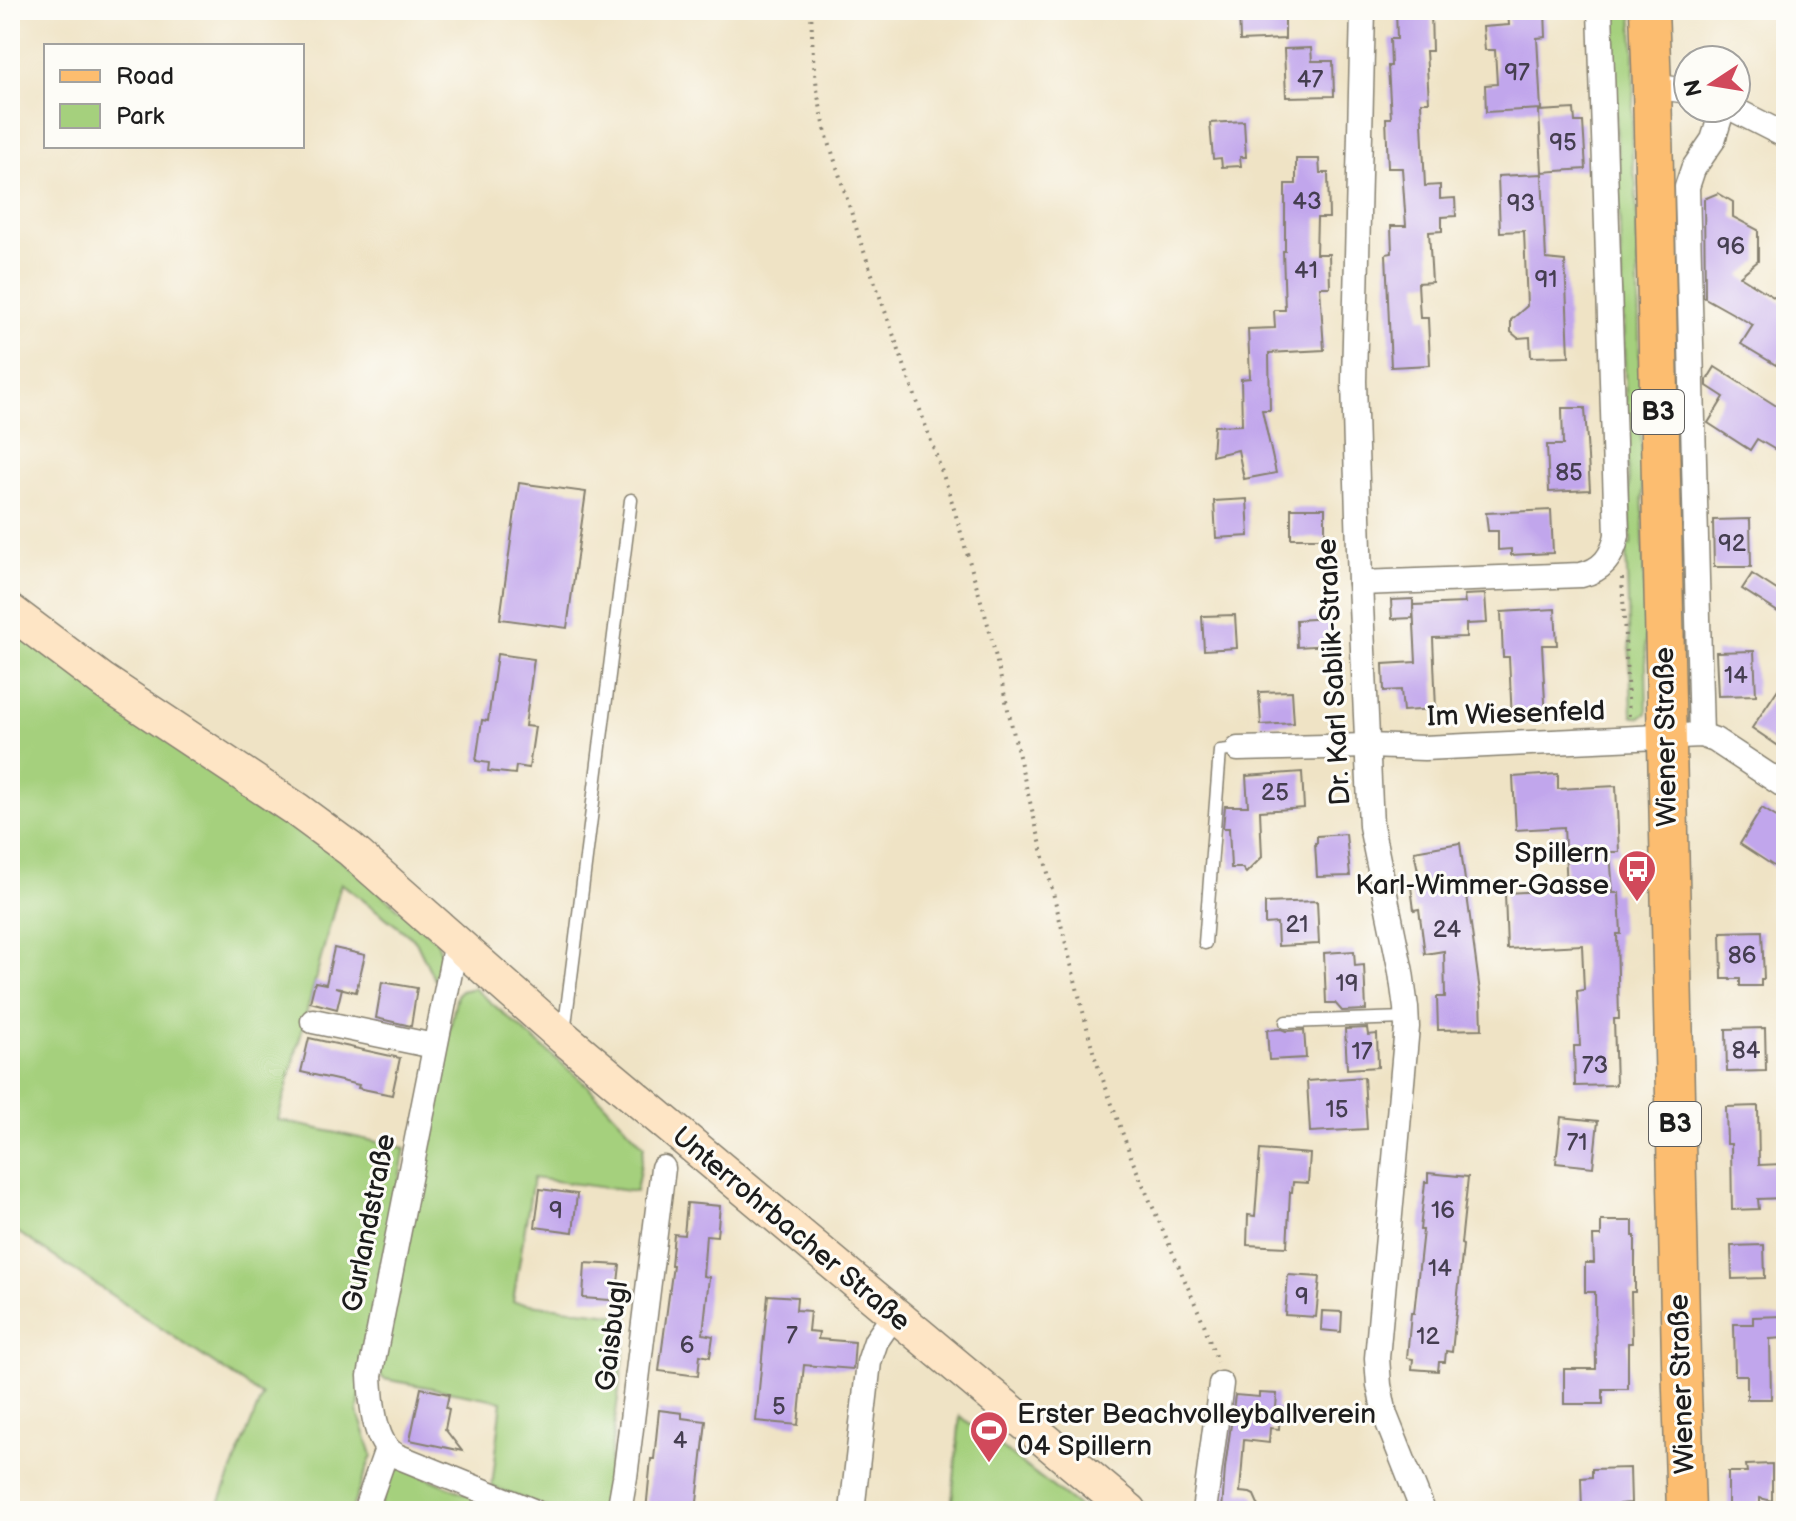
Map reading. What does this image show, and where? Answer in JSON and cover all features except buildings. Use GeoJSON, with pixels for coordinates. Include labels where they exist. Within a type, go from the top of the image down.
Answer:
{"type":"FeatureCollection","features":[{"type":"Feature","properties":{"kind":"main road","name":"Wiener Straße"},"geometry":{"type":"LineString","coordinates":[[1649,10],[1670,89],[1657,349],[1686,1511]]}},
{"type":"Feature","properties":{"kind":"main road","name":"Unterrohrbacher Straße"},"geometry":{"type":"LineString","coordinates":[[10,611],[103,681],[350,849],[564,1038],[1130,1511]]}},
{"type":"Feature","properties":{"kind":"street","name":"Dr. Karl Sablik-Straße"},"geometry":{"type":"LineString","coordinates":[[1363,10],[1354,381],[1360,583],[1371,826],[1399,958],[1406,1018],[1377,1358],[1385,1415],[1423,1511]]}},
{"type":"Feature","properties":{"kind":"street"},"geometry":{"type":"LineString","coordinates":[[1360,583],[1569,577],[1590,573],[1610,556],[1617,535],[1600,10]]}},
{"type":"Feature","properties":{"kind":"street"},"geometry":{"type":"LineString","coordinates":[[1752,119],[1786,136]]}},
{"type":"Feature","properties":{"kind":"street","name":"Wiener Straße"},"geometry":{"type":"LineString","coordinates":[[1666,737],[1687,187],[1693,169],[1713,140],[1718,124]]}},
{"type":"Feature","properties":{"kind":"street"},"geometry":{"type":"LineString","coordinates":[[1666,737],[1715,740],[1786,787]]}},
{"type":"Feature","properties":{"kind":"street","name":"Im Wiesenfeld"},"geometry":{"type":"LineString","coordinates":[[1238,749],[1424,748],[1666,737]]}},
{"type":"Feature","properties":{"kind":"street","name":"Gurlandstraße"},"geometry":{"type":"LineString","coordinates":[[387,1449],[375,1418],[370,1376],[456,942]]}},
{"type":"Feature","properties":{"kind":"street"},"geometry":{"type":"LineString","coordinates":[[313,1021],[434,1046]]}},
{"type":"Feature","properties":{"kind":"street","name":"Gaisbugl"},"geometry":{"type":"LineString","coordinates":[[619,1511],[663,1168]]}},
{"type":"Feature","properties":{"kind":"street"},"geometry":{"type":"LineString","coordinates":[[852,1511],[869,1362],[876,1341],[894,1315]]}},
{"type":"Feature","properties":{"kind":"street"},"geometry":{"type":"LineString","coordinates":[[1204,1511],[1221,1384]]}},
{"type":"Feature","properties":{"kind":"street"},"geometry":{"type":"LineString","coordinates":[[365,1511],[387,1449],[412,1463],[533,1511]]}},
{"type":"Feature","properties":{"kind":"lane"},"geometry":{"type":"LineString","coordinates":[[564,1038],[631,500]]}},
{"type":"Feature","properties":{"kind":"lane"},"geometry":{"type":"LineString","coordinates":[[1205,943],[1220,751],[1238,749]]}},
{"type":"Feature","properties":{"kind":"lane"},"geometry":{"type":"LineString","coordinates":[[1286,1022],[1406,1018]]}},
{"type":"Feature","properties":{"kind":"path"},"geometry":{"type":"LineString","coordinates":[[811,10],[813,57],[826,133],[861,243],[949,492],[980,598],[1094,1055],[1133,1162],[1204,1324],[1216,1356],[1221,1384]]}},
{"type":"Feature","properties":{"kind":"path"},"geometry":{"type":"LineString","coordinates":[[1610,556],[1620,560],[1666,737]]}},
{"type":"Feature","properties":{"kind":"green space"},"geometry":{"type":"Polygon","coordinates":[[[1612,10],[1632,10],[1634,50],[1632,142],[1636,182],[1647,713],[1638,717],[1632,715],[1626,546],[1631,545],[1612,10]]]}},
{"type":"Feature","properties":{"kind":"green space"},"geometry":{"type":"Polygon","coordinates":[[[10,624],[309,832],[437,941],[441,953],[434,979],[416,941],[341,883],[278,1120],[405,1148],[358,1412],[372,1455],[351,1511],[216,1511],[262,1396],[10,1227],[10,624]]]}},
{"type":"Feature","properties":{"kind":"green space"},"geometry":{"type":"Polygon","coordinates":[[[474,988],[588,1086],[644,1146],[636,1192],[533,1178],[513,1302],[629,1316],[603,1511],[556,1511],[492,1487],[502,1401],[384,1379],[378,1373],[457,995],[474,988]]]}},
{"type":"Feature","properties":{"kind":"green space","name":"Erster Beachvolleyballverein 04 Spillern"},"geometry":{"type":"Polygon","coordinates":[[[960,1416],[1084,1511],[951,1511],[960,1416]]]}},
{"type":"Feature","properties":{"kind":"green space"},"geometry":{"type":"Polygon","coordinates":[[[401,1467],[507,1511],[379,1511],[391,1474],[401,1467]]]}},
{"type":"Feature","properties":{"kind":"place","name":"Spillern Karl-Wimmer-Gasse"},"geometry":{"type":"Point","coordinates":[1637,903]}},
{"type":"Feature","properties":{"kind":"place","name":"Erster Beachvolleyballverein 04 Spillern"},"geometry":{"type":"Point","coordinates":[989,1464]}}]}
